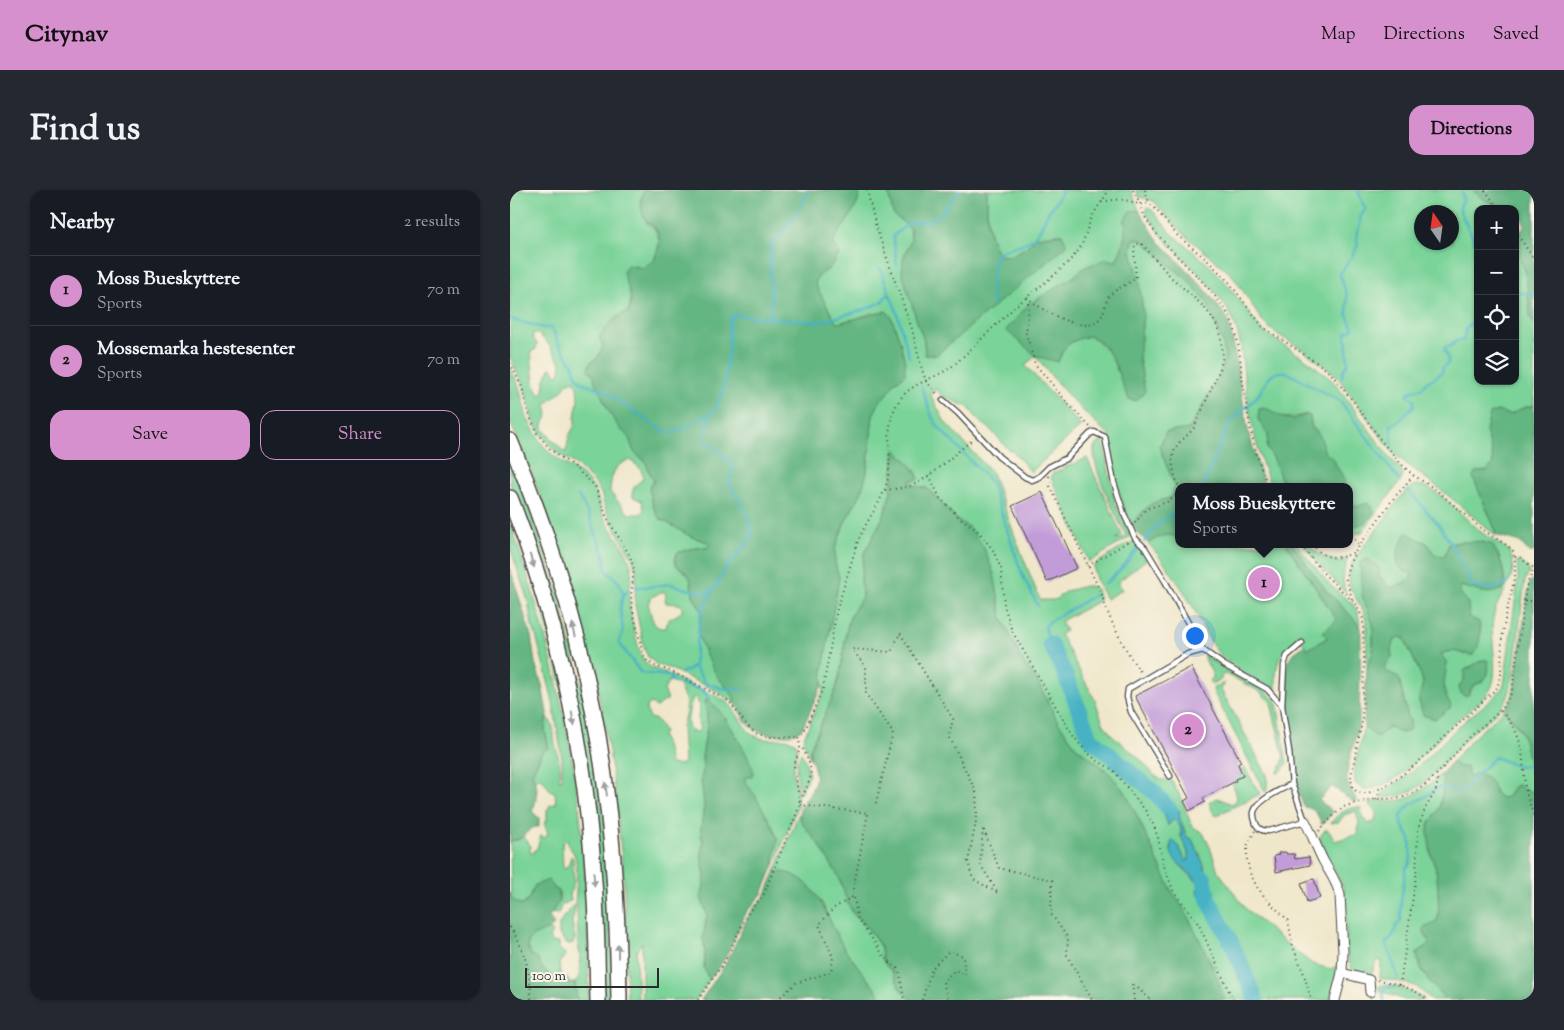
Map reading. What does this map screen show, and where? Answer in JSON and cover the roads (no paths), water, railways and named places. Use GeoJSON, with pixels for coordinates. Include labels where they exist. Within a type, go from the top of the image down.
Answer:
{"type":"FeatureCollection","features":[{"type":"Feature","properties":{"kind":"highway"},"geometry":{"type":"LineString","coordinates":[[510,442],[522,469],[552,553],[579,649],[596,726],[606,790],[615,871],[619,1000]]}},
{"type":"Feature","properties":{"kind":"highway"},"geometry":{"type":"LineString","coordinates":[[510,498],[552,627],[578,743],[587,803],[594,882],[598,1000]]}},
{"type":"Feature","properties":{"kind":"street"},"geometry":{"type":"LineString","coordinates":[[1305,821],[1324,862],[1338,886],[1340,895],[1343,952],[1342,974],[1335,1000]]}},
{"type":"Feature","properties":{"kind":"street"},"geometry":{"type":"LineString","coordinates":[[1342,974],[1369,980],[1370,992]]}},
{"type":"Feature","properties":{"kind":"lane"},"geometry":{"type":"LineString","coordinates":[[943,400],[958,413],[998,457],[1032,480],[1039,477],[1049,467],[1067,458],[1094,432],[1102,435],[1107,440],[1118,501],[1135,538],[1145,548],[1154,562],[1202,650],[1224,665],[1267,689],[1282,706]]}},
{"type":"Feature","properties":{"kind":"lane"},"geometry":{"type":"LineString","coordinates":[[1292,784],[1257,806],[1254,816],[1258,827],[1263,831],[1305,821],[1292,784],[1282,706],[1284,665],[1287,656],[1302,643]]}},
{"type":"Feature","properties":{"kind":"lane"},"geometry":{"type":"LineString","coordinates":[[1170,776],[1132,712],[1127,697],[1128,689],[1188,654],[1202,650]]}},
{"type":"Feature","properties":{"kind":"water"},"geometry":{"type":"Polygon","coordinates":[[[1155,793],[1180,811],[1179,814],[1185,836],[1192,839],[1204,865],[1206,877],[1214,890],[1211,899],[1202,899],[1197,892],[1203,879],[1196,880],[1177,862],[1171,853],[1172,840],[1182,852],[1185,861],[1189,860],[1188,852],[1181,836],[1181,827],[1176,820],[1171,821],[1168,826],[1155,793]]]}},
{"type":"Feature","properties":{"kind":"waterway"},"geometry":{"type":"LineString","coordinates":[[772,319],[770,310],[772,304],[771,246],[799,211],[808,190]]}},
{"type":"Feature","properties":{"kind":"waterway"},"geometry":{"type":"LineString","coordinates":[[897,265],[893,236],[909,223],[930,221],[940,215],[960,190]]}},
{"type":"Feature","properties":{"kind":"waterway"},"geometry":{"type":"LineString","coordinates":[[993,305],[992,272],[997,255],[1004,250],[1026,243],[1035,236],[1063,190]]}},
{"type":"Feature","properties":{"kind":"waterway"},"geometry":{"type":"LineString","coordinates":[[1342,377],[1344,369],[1348,364],[1346,333],[1353,329],[1347,315],[1347,296],[1340,274],[1357,247],[1360,217],[1366,208],[1358,190]]}},
{"type":"Feature","properties":{"kind":"waterway"},"geometry":{"type":"LineString","coordinates":[[1462,190],[1463,201],[1460,211],[1474,241]]}},
{"type":"Feature","properties":{"kind":"waterway"},"geometry":{"type":"LineString","coordinates":[[880,268],[890,295]]}},
{"type":"Feature","properties":{"kind":"waterway"},"geometry":{"type":"LineString","coordinates":[[1519,293],[1534,295]]}},
{"type":"Feature","properties":{"kind":"waterway"},"geometry":{"type":"LineString","coordinates":[[510,319],[543,328],[552,328],[558,343],[573,365],[576,375],[581,382],[603,390],[653,425],[669,433],[678,431],[710,414],[716,408],[723,393],[729,344],[729,324],[732,315],[819,322],[863,310],[882,302],[886,296],[890,295],[896,309],[909,357]]}},
{"type":"Feature","properties":{"kind":"waterway"},"geometry":{"type":"LineString","coordinates":[[1392,444],[1391,425],[1399,421],[1414,405],[1414,399],[1408,396],[1408,393],[1422,388],[1427,382],[1442,372],[1443,367],[1448,364],[1444,348],[1454,344],[1455,341],[1464,340],[1466,329],[1474,320]]}},
{"type":"Feature","properties":{"kind":"waterway"},"geometry":{"type":"LineString","coordinates":[[1205,483],[1230,422],[1257,397],[1270,376],[1279,372],[1286,372],[1340,401],[1399,480]]}},
{"type":"Feature","properties":{"kind":"waterway"},"geometry":{"type":"LineString","coordinates":[[922,388],[932,417],[939,428],[991,482],[1022,574],[1038,606]]}},
{"type":"Feature","properties":{"kind":"waterway"},"geometry":{"type":"LineString","coordinates":[[710,414],[705,440],[732,463],[733,469],[729,482],[750,523],[751,538],[727,567],[703,608],[700,616],[694,666],[705,683],[724,689],[742,689]]}},
{"type":"Feature","properties":{"kind":"waterway"},"geometry":{"type":"LineString","coordinates":[[1408,490],[1439,525],[1455,550],[1473,587],[1496,588],[1508,582]]}},
{"type":"Feature","properties":{"kind":"waterway"},"geometry":{"type":"LineString","coordinates":[[578,495],[587,511],[605,557],[605,568],[620,584],[623,594]]}},
{"type":"Feature","properties":{"kind":"waterway"},"geometry":{"type":"LineString","coordinates":[[1144,542],[1158,524],[1175,513]]}},
{"type":"Feature","properties":{"kind":"waterway"},"geometry":{"type":"LineString","coordinates":[[1105,584],[1120,570],[1138,548]]}},
{"type":"Feature","properties":{"kind":"waterway"},"geometry":{"type":"LineString","coordinates":[[637,587],[670,584],[697,592],[712,591]]}},
{"type":"Feature","properties":{"kind":"waterway"},"geometry":{"type":"LineString","coordinates":[[629,589],[623,595],[620,608],[623,630],[619,643],[641,673],[670,676],[672,681],[676,683],[703,690],[710,700]]}},
{"type":"Feature","properties":{"kind":"waterway"},"geometry":{"type":"LineString","coordinates":[[1050,644],[1045,627],[1049,622],[1095,595]]}},
{"type":"Feature","properties":{"kind":"waterway"},"geometry":{"type":"LineString","coordinates":[[1050,644],[1064,672],[1090,738],[1155,793],[1170,810]]}},
{"type":"Feature","properties":{"kind":"waterway"},"geometry":{"type":"LineString","coordinates":[[682,672],[687,671],[693,666]]}},
{"type":"Feature","properties":{"kind":"waterway"},"geometry":{"type":"LineString","coordinates":[[1398,977],[1386,943],[1393,936],[1396,926],[1401,921],[1401,902],[1405,873],[1411,859],[1410,839],[1401,823],[1404,811],[1411,804],[1437,788],[1454,792],[1463,790],[1495,757],[1519,767],[1534,765]]}},
{"type":"Feature","properties":{"kind":"waterway"},"geometry":{"type":"LineString","coordinates":[[1204,878],[1208,899],[1232,944],[1256,1000]]}},
{"type":"Feature","properties":{"kind":"waterway"},"geometry":{"type":"LineString","coordinates":[[1384,1000],[1383,988],[1394,987]]}},
{"type":"Feature","properties":{"kind":"place","name":"Moss Bueskyttere"},"geometry":{"type":"Point","coordinates":[1264,583]}},
{"type":"Feature","properties":{"kind":"place","name":"Mossemarka hestesenter"},"geometry":{"type":"Point","coordinates":[1188,730]}}]}
